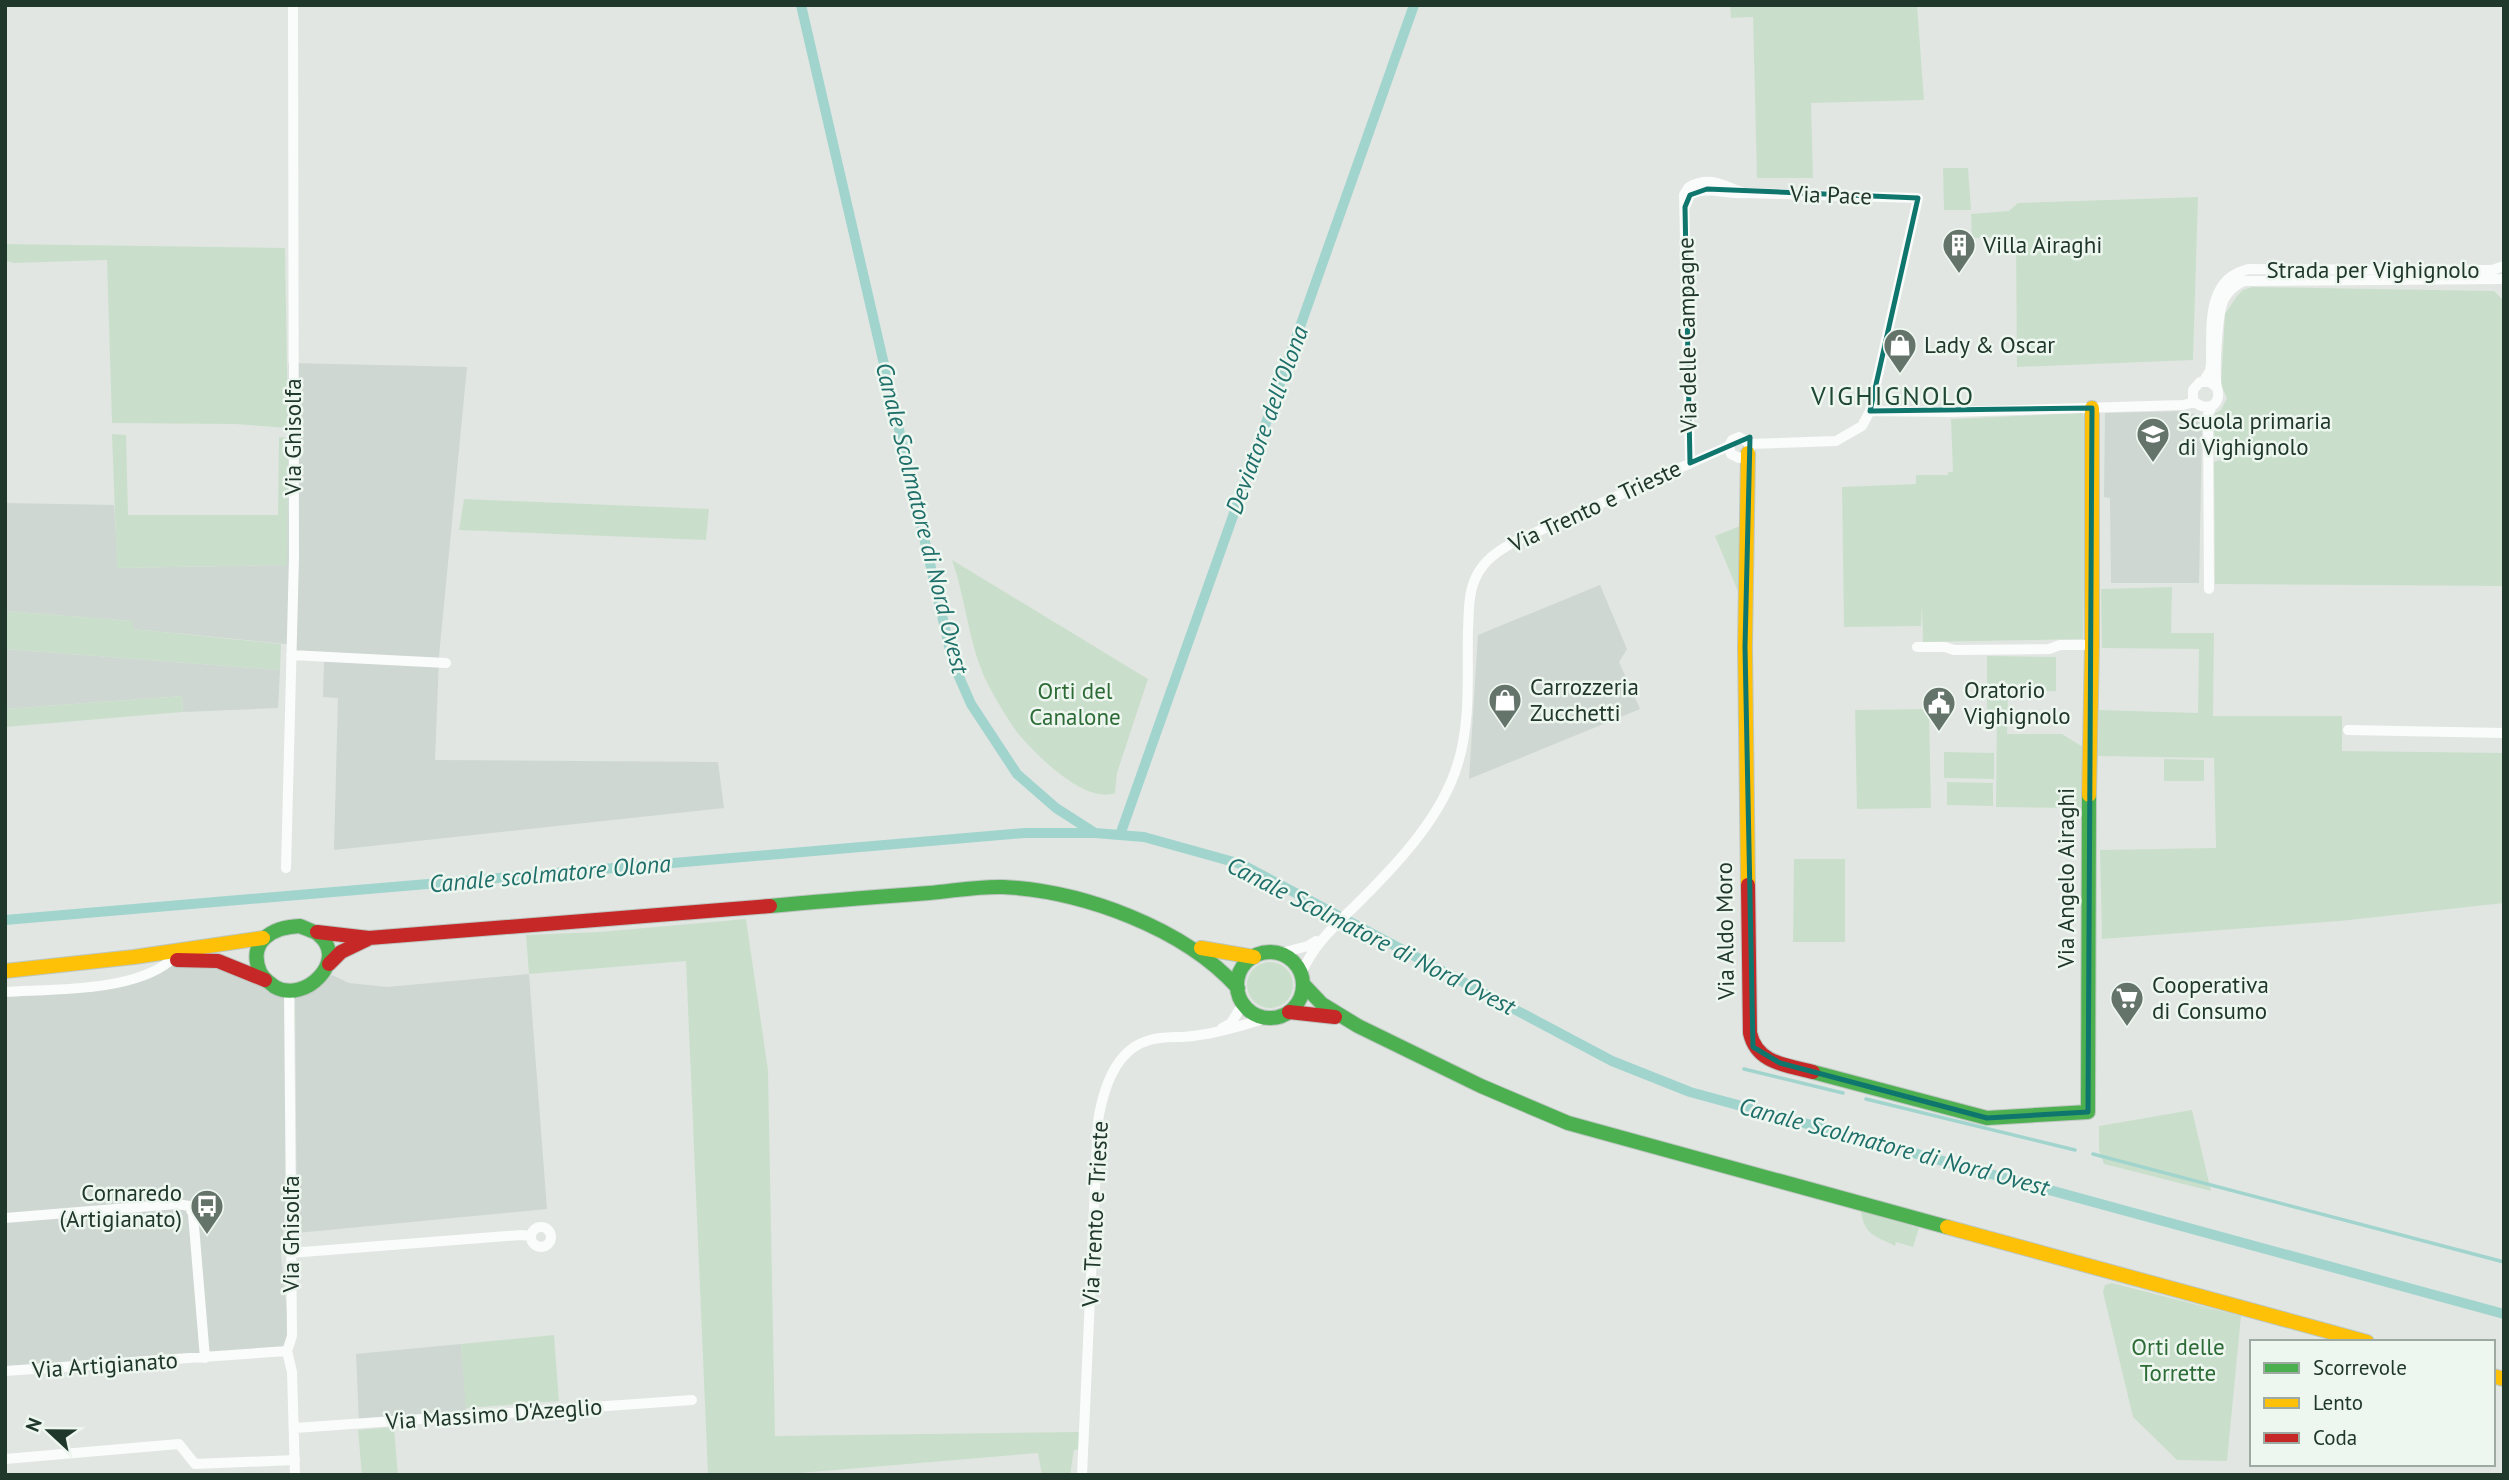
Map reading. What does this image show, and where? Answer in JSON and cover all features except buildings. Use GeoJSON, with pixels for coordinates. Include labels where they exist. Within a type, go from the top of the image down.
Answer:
{"type":"FeatureCollection","features":[{"type":"Feature","properties":{"kind":"main road","name":"Via Angelo Airaghi"},"geometry":{"type":"LineString","coordinates":[[2088,1112],[2087,864],[2092,645],[2092,408]]}},
{"type":"Feature","properties":{"kind":"main road","name":"Via Aldo Moro"},"geometry":{"type":"LineString","coordinates":[[1748,453],[1745,647],[1750,1032],[1753,1047],[1761,1055],[1780,1063],[1987,1118],[2088,1112]]}},
{"type":"Feature","properties":{"kind":"main road"},"geometry":{"type":"LineString","coordinates":[[5,971],[194,950],[263,938],[270,932],[287,927],[300,926],[317,932],[369,938],[1001,887],[1049,891],[1093,902],[1193,947],[1222,969],[1238,988],[1243,1004],[1253,1013],[1265,1018],[1278,1017],[1289,1012],[1300,999],[1302,979]]}},
{"type":"Feature","properties":{"kind":"main road"},"geometry":{"type":"LineString","coordinates":[[317,932],[330,952],[329,964]]}},
{"type":"Feature","properties":{"kind":"main road"},"geometry":{"type":"LineString","coordinates":[[263,938],[257,958],[258,967],[265,980]]}},
{"type":"Feature","properties":{"kind":"main road"},"geometry":{"type":"LineString","coordinates":[[105,962],[218,961],[289,991],[308,988],[320,979],[341,951],[369,938]]}},
{"type":"Feature","properties":{"kind":"main road"},"geometry":{"type":"LineString","coordinates":[[1193,947],[1254,957]]}},
{"type":"Feature","properties":{"kind":"main road"},"geometry":{"type":"LineString","coordinates":[[1238,988],[1242,969],[1254,957],[1266,953],[1277,954],[1293,962],[1317,1002],[1344,1018],[1495,1093],[1568,1123],[2360,1340]]}},
{"type":"Feature","properties":{"kind":"main road"},"geometry":{"type":"LineString","coordinates":[[1289,1012],[1344,1018]]}},
{"type":"Feature","properties":{"kind":"street","name":"Via Ghisolfa"},"geometry":{"type":"LineString","coordinates":[[286,868],[294,557],[293,5]]}},
{"type":"Feature","properties":{"kind":"street","name":"Via Pace"},"geometry":{"type":"LineString","coordinates":[[1685,207],[1690,195],[1707,189],[1726,193],[1918,198],[1870,411]]}},
{"type":"Feature","properties":{"kind":"street","name":"Via delle Campagne"},"geometry":{"type":"LineString","coordinates":[[1685,207],[1690,463]]}},
{"type":"Feature","properties":{"kind":"street","name":"Strada per Vighignolo"},"geometry":{"type":"LineString","coordinates":[[2242,276],[2492,271],[2504,266]]}},
{"type":"Feature","properties":{"kind":"street"},"geometry":{"type":"LineString","coordinates":[[1748,453],[1746,439],[1739,437],[1732,440],[1729,449],[1734,457],[1836,441],[1862,426],[1870,411],[2200,405],[2217,399],[2222,306],[2230,290],[2242,276]]}},
{"type":"Feature","properties":{"kind":"street"},"geometry":{"type":"LineString","coordinates":[[2203,382],[2210,371],[2215,298],[2223,283],[2242,276]]}},
{"type":"Feature","properties":{"kind":"street","name":"Strada per Vighignolo"},"geometry":{"type":"LineString","coordinates":[[2242,276],[2504,279]]}},
{"type":"Feature","properties":{"kind":"street"},"geometry":{"type":"LineString","coordinates":[[2209,589],[2200,405],[2196,385],[2210,382],[2216,387]]}},
{"type":"Feature","properties":{"kind":"street","name":"Via Trento e Trieste"},"geometry":{"type":"LineString","coordinates":[[1302,979],[1307,960],[1323,937],[1362,899],[1423,830],[1440,806],[1452,781],[1464,740],[1469,605],[1474,582],[1482,566],[1495,553],[1514,542],[1714,452],[1729,449]]}},
{"type":"Feature","properties":{"kind":"street"},"geometry":{"type":"LineString","coordinates":[[1917,647],[1945,647],[1954,650],[2092,645]]}},
{"type":"Feature","properties":{"kind":"street"},"geometry":{"type":"LineString","coordinates":[[291,654],[446,663]]}},
{"type":"Feature","properties":{"kind":"street"},"geometry":{"type":"LineString","coordinates":[[2348,730],[2504,733]]}},
{"type":"Feature","properties":{"kind":"street","name":"Via Trento e Trieste"},"geometry":{"type":"LineString","coordinates":[[1277,954],[1308,946],[1323,937]]}},
{"type":"Feature","properties":{"kind":"street"},"geometry":{"type":"LineString","coordinates":[[5,992],[123,983],[155,971],[170,961]]}},
{"type":"Feature","properties":{"kind":"street","name":"Via Ghisolfa"},"geometry":{"type":"LineString","coordinates":[[289,991],[292,1336],[287,1351],[292,1372],[295,1475]]}},
{"type":"Feature","properties":{"kind":"street"},"geometry":{"type":"LineString","coordinates":[[1215,1032],[1231,1023],[1243,1004]]}},
{"type":"Feature","properties":{"kind":"street","name":"Via Trento e Trieste"},"geometry":{"type":"LineString","coordinates":[[1082,1475],[1101,1105],[1117,1065],[1134,1047],[1153,1039],[1215,1032],[1265,1018]]}},
{"type":"Feature","properties":{"kind":"street","name":"Via Artigianato"},"geometry":{"type":"LineString","coordinates":[[5,1218],[177,1204],[189,1206],[193,1214],[205,1358]]}},
{"type":"Feature","properties":{"kind":"street"},"geometry":{"type":"LineString","coordinates":[[290,1253],[521,1234],[531,1236]]}},
{"type":"Feature","properties":{"kind":"street","name":"Via Artigianato"},"geometry":{"type":"LineString","coordinates":[[5,1371],[287,1351]]}},
{"type":"Feature","properties":{"kind":"street","name":"Via Massimo D'Azeglio"},"geometry":{"type":"LineString","coordinates":[[295,1428],[692,1400]]}},
{"type":"Feature","properties":{"kind":"street"},"geometry":{"type":"LineString","coordinates":[[5,1459],[179,1444],[195,1464],[295,1460]]}},
{"type":"Feature","properties":{"kind":"highlighted area"},"geometry":{"type":"Polygon","coordinates":[[[1707,189],[1918,198],[1870,411],[2092,408],[2088,1112],[1987,1118],[1780,1063],[1753,1047],[1745,647],[1750,437],[1690,463],[1685,207],[1690,195],[1707,189]]]}},
{"type":"Feature","properties":{"kind":"shaded area"},"geometry":{"type":"Polygon","coordinates":[[[288,363],[467,367],[439,656],[435,760],[718,762],[724,808],[334,850],[338,698],[323,697],[324,661],[296,660],[296,645],[132,629],[133,621],[5,611],[5,503],[114,505],[118,568],[287,565],[288,363]]]}},
{"type":"Feature","properties":{"kind":"shaded area","name":"Scuola primaria di Vighignolo"},"geometry":{"type":"Polygon","coordinates":[[[2187,411],[2201,418],[2202,430],[2199,583],[2111,583],[2110,498],[2104,497],[2105,413],[2187,411]]]}},
{"type":"Feature","properties":{"kind":"shaded area"},"geometry":{"type":"Polygon","coordinates":[[[1600,585],[1627,649],[1619,662],[1640,709],[1469,779],[1478,635],[1600,585]]]}},
{"type":"Feature","properties":{"kind":"shaded area"},"geometry":{"type":"Polygon","coordinates":[[[5,649],[280,670],[278,708],[183,712],[182,696],[5,709],[5,649]]]}},
{"type":"Feature","properties":{"kind":"shaded area"},"geometry":{"type":"Polygon","coordinates":[[[194,960],[289,991],[287,1192],[281,1256],[289,1331],[287,1351],[5,1375],[5,992],[123,983],[163,966],[194,960]]]}},
{"type":"Feature","properties":{"kind":"shaded area"},"geometry":{"type":"Polygon","coordinates":[[[529,974],[547,1209],[297,1233],[295,996],[310,993],[332,975],[349,983],[387,987],[529,974]]]}},
{"type":"Feature","properties":{"kind":"shaded area"},"geometry":{"type":"Polygon","coordinates":[[[461,1344],[467,1414],[359,1422],[356,1354],[461,1344]]]}},
{"type":"Feature","properties":{"kind":"green space"},"geometry":{"type":"Polygon","coordinates":[[[1730,5],[1917,5],[1924,100],[1811,103],[1813,178],[1757,178],[1753,17],[1731,18],[1730,5]]]}},
{"type":"Feature","properties":{"kind":"green space"},"geometry":{"type":"Polygon","coordinates":[[[1943,168],[1968,168],[1971,210],[1944,210],[1943,168]]]}},
{"type":"Feature","properties":{"kind":"green space"},"geometry":{"type":"Polygon","coordinates":[[[2198,197],[2193,360],[2017,367],[2016,237],[1972,238],[1971,214],[2009,211],[2018,203],[2198,197]]]}},
{"type":"Feature","properties":{"kind":"green space"},"geometry":{"type":"Polygon","coordinates":[[[5,244],[285,248],[288,428],[235,424],[112,423],[107,260],[14,263],[5,261],[5,244]]]}},
{"type":"Feature","properties":{"kind":"green space"},"geometry":{"type":"Polygon","coordinates":[[[2252,287],[2494,291],[2504,301],[2504,586],[2215,584],[2214,462],[2227,458],[2226,451],[2218,448],[2214,441],[2215,413],[2221,410],[2227,398],[2221,385],[2225,314],[2243,290],[2252,287]]]}},
{"type":"Feature","properties":{"kind":"green space"},"geometry":{"type":"Polygon","coordinates":[[[2082,413],[2087,420],[2083,639],[1923,642],[1922,603],[1921,626],[1844,627],[1842,487],[1916,484],[1916,475],[1948,475],[1948,472],[1953,472],[1951,419],[2082,413]]]}},
{"type":"Feature","properties":{"kind":"green space"},"geometry":{"type":"Polygon","coordinates":[[[112,434],[126,435],[128,515],[278,515],[279,437],[288,438],[287,565],[117,568],[112,434]]]}},
{"type":"Feature","properties":{"kind":"green space"},"geometry":{"type":"Polygon","coordinates":[[[464,499],[709,509],[706,540],[459,530],[464,499]]]}},
{"type":"Feature","properties":{"kind":"green space"},"geometry":{"type":"Polygon","coordinates":[[[1740,526],[1741,599],[1715,536],[1740,526]]]}},
{"type":"Feature","properties":{"kind":"green space","name":"Orti del Canalone"},"geometry":{"type":"Polygon","coordinates":[[[952,560],[1148,679],[1117,773],[1115,793],[1104,795],[1091,792],[1065,778],[1040,757],[1012,725],[983,674],[952,560]]]}},
{"type":"Feature","properties":{"kind":"green space"},"geometry":{"type":"Polygon","coordinates":[[[2172,587],[2171,633],[2214,633],[2213,716],[2342,716],[2342,751],[2504,753],[2504,903],[2340,921],[2102,939],[2100,850],[2216,848],[2214,758],[2098,756],[2099,710],[2198,713],[2199,649],[2102,648],[2101,589],[2172,587]]]}},
{"type":"Feature","properties":{"kind":"green space"},"geometry":{"type":"Polygon","coordinates":[[[5,611],[133,621],[133,629],[281,644],[280,670],[5,649],[5,611]]]}},
{"type":"Feature","properties":{"kind":"green space"},"geometry":{"type":"Polygon","coordinates":[[[1987,656],[2056,657],[2056,691],[2008,692],[2007,734],[2062,734],[2083,747],[2083,808],[1996,807],[1997,711],[1987,711],[1987,656]]]}},
{"type":"Feature","properties":{"kind":"green space"},"geometry":{"type":"Polygon","coordinates":[[[182,696],[183,712],[5,727],[5,709],[182,696]]]}},
{"type":"Feature","properties":{"kind":"green space"},"geometry":{"type":"Polygon","coordinates":[[[1929,709],[1931,808],[1857,809],[1855,710],[1929,709]]]}},
{"type":"Feature","properties":{"kind":"green space"},"geometry":{"type":"Polygon","coordinates":[[[1944,752],[1994,753],[1994,779],[1944,778],[1944,752]]]}},
{"type":"Feature","properties":{"kind":"green space"},"geometry":{"type":"Polygon","coordinates":[[[2164,759],[2204,760],[2204,781],[2164,781],[2164,759]]]}},
{"type":"Feature","properties":{"kind":"green space"},"geometry":{"type":"Polygon","coordinates":[[[1947,782],[1993,783],[1993,806],[1947,805],[1947,782]]]}},
{"type":"Feature","properties":{"kind":"green space"},"geometry":{"type":"Polygon","coordinates":[[[1794,859],[1845,859],[1845,942],[1793,942],[1794,859]]]}},
{"type":"Feature","properties":{"kind":"green space"},"geometry":{"type":"Polygon","coordinates":[[[746,919],[768,1070],[775,1436],[1083,1432],[1082,1449],[1074,1450],[1070,1475],[1042,1475],[1038,1453],[776,1475],[708,1475],[686,961],[529,974],[526,935],[599,932],[746,919]]]}},
{"type":"Feature","properties":{"kind":"green space"},"geometry":{"type":"Polygon","coordinates":[[[1270,962],[1279,963],[1286,969],[1292,976],[1292,994],[1286,1001],[1279,1007],[1270,1008],[1261,1007],[1254,1001],[1248,994],[1247,985],[1248,976],[1254,969],[1261,963],[1270,962]]]}},
{"type":"Feature","properties":{"kind":"green space"},"geometry":{"type":"Polygon","coordinates":[[[2192,1110],[2211,1191],[2104,1164],[2099,1150],[2099,1126],[2192,1110]]]}},
{"type":"Feature","properties":{"kind":"green space"},"geometry":{"type":"Polygon","coordinates":[[[1861,1211],[1919,1228],[1913,1247],[1896,1242],[1895,1246],[1871,1233],[1862,1219],[1861,1211]]]}},
{"type":"Feature","properties":{"kind":"green space","name":"Orti delle Torrette"},"geometry":{"type":"Polygon","coordinates":[[[2112,1283],[2241,1316],[2227,1461],[2177,1460],[2133,1417],[2103,1292],[2105,1285],[2112,1283]]]}},
{"type":"Feature","properties":{"kind":"green space"},"geometry":{"type":"Polygon","coordinates":[[[554,1335],[559,1401],[466,1408],[461,1344],[554,1335]]]}},
{"type":"Feature","properties":{"kind":"green space"},"geometry":{"type":"Polygon","coordinates":[[[394,1427],[398,1475],[362,1475],[358,1430],[394,1427]]]}},
{"type":"Feature","properties":{"kind":"waterway","name":"Canale Scolmatore di Nord Ovest"},"geometry":{"type":"LineString","coordinates":[[801,5],[953,663],[971,704],[1017,774],[1056,808],[1095,833],[1144,837],[1241,864],[1612,1061],[1690,1092],[2504,1314]]}},
{"type":"Feature","properties":{"kind":"waterway","name":"Deviatore dell'Olona"},"geometry":{"type":"LineString","coordinates":[[1120,835],[1414,5]]}},
{"type":"Feature","properties":{"kind":"waterway","name":"Canale scolmatore Olona"},"geometry":{"type":"LineString","coordinates":[[5,920],[1025,833],[1094,833]]}},
{"type":"Feature","properties":{"kind":"waterway"},"geometry":{"type":"LineString","coordinates":[[1744,1069],[1843,1093]]}},
{"type":"Feature","properties":{"kind":"waterway"},"geometry":{"type":"LineString","coordinates":[[1866,1099],[2075,1150]]}},
{"type":"Feature","properties":{"kind":"waterway"},"geometry":{"type":"LineString","coordinates":[[2093,1154],[2504,1262]]}},
{"type":"Feature","properties":{"kind":"traffic: fast"},"geometry":{"type":"LineString","coordinates":[[1813,1072],[1987,1118],[2088,1112],[2089,795]]}},
{"type":"Feature","properties":{"kind":"traffic: fast"},"geometry":{"type":"LineString","coordinates":[[770,906],[985,887],[1034,890],[1098,905],[1161,931],[1190,947],[1238,988]]}},
{"type":"Feature","properties":{"kind":"traffic: fast"},"geometry":{"type":"LineString","coordinates":[[300,926],[319,935],[327,945],[329,956],[320,977],[299,990],[287,991],[275,987],[263,977],[257,961],[257,952],[260,944],[272,933],[300,926]]}},
{"type":"Feature","properties":{"kind":"traffic: fast"},"geometry":{"type":"LineString","coordinates":[[1270,952],[1293,962],[1303,985],[1293,1008],[1270,1018],[1247,1008],[1237,985],[1247,962],[1270,952]]}},
{"type":"Feature","properties":{"kind":"traffic: fast"},"geometry":{"type":"LineString","coordinates":[[1303,984],[1322,1004],[1358,1026],[1481,1086],[1568,1123],[1947,1227]]}},
{"type":"Feature","properties":{"kind":"traffic: slow"},"geometry":{"type":"LineString","coordinates":[[2089,795],[2092,408]]}},
{"type":"Feature","properties":{"kind":"traffic: slow"},"geometry":{"type":"LineString","coordinates":[[1748,453],[1745,647],[1748,885]]}},
{"type":"Feature","properties":{"kind":"traffic: slow"},"geometry":{"type":"LineString","coordinates":[[5,971],[134,957],[263,938]]}},
{"type":"Feature","properties":{"kind":"traffic: slow"},"geometry":{"type":"LineString","coordinates":[[1201,948],[1254,957]]}},
{"type":"Feature","properties":{"kind":"traffic: slow"},"geometry":{"type":"LineString","coordinates":[[1947,1227],[2360,1340]]}},
{"type":"Feature","properties":{"kind":"traffic: slow"},"geometry":{"type":"LineString","coordinates":[[2495,1377],[2504,1379]]}},
{"type":"Feature","properties":{"kind":"traffic: jam"},"geometry":{"type":"LineString","coordinates":[[1748,885],[1750,1033],[1759,1051],[1774,1062],[1813,1072]]}},
{"type":"Feature","properties":{"kind":"traffic: jam"},"geometry":{"type":"LineString","coordinates":[[317,932],[369,938],[770,906]]}},
{"type":"Feature","properties":{"kind":"traffic: jam"},"geometry":{"type":"LineString","coordinates":[[329,964],[341,952],[368,939]]}},
{"type":"Feature","properties":{"kind":"traffic: jam"},"geometry":{"type":"LineString","coordinates":[[177,960],[218,961],[265,980]]}},
{"type":"Feature","properties":{"kind":"traffic: jam"},"geometry":{"type":"LineString","coordinates":[[1289,1012],[1335,1017]]}},
{"type":"Feature","properties":{"kind":"place","name":"Villa Airaghi"},"geometry":{"type":"Point","coordinates":[1959,275]}},
{"type":"Feature","properties":{"kind":"place","name":"Lady & Oscar"},"geometry":{"type":"Point","coordinates":[1900,375]}},
{"type":"Feature","properties":{"kind":"place","name":"Scuola primaria di Vighignolo"},"geometry":{"type":"Point","coordinates":[2153,464]}},
{"type":"Feature","properties":{"kind":"place","name":"Carrozzeria Zucchetti"},"geometry":{"type":"Point","coordinates":[1505,730]}},
{"type":"Feature","properties":{"kind":"place","name":"Oratorio Vighignolo"},"geometry":{"type":"Point","coordinates":[1939,733]}},
{"type":"Feature","properties":{"kind":"place","name":"Cooperativa di Consumo"},"geometry":{"type":"Point","coordinates":[2127,1028]}},
{"type":"Feature","properties":{"kind":"place","name":"Cornaredo (Artigianato)"},"geometry":{"type":"Point","coordinates":[207,1236]}},
{"type":"Feature","properties":{"kind":"district","name":"VIGHIGNOLO"},"geometry":{"type":"Point","coordinates":[1893,396]}}]}
